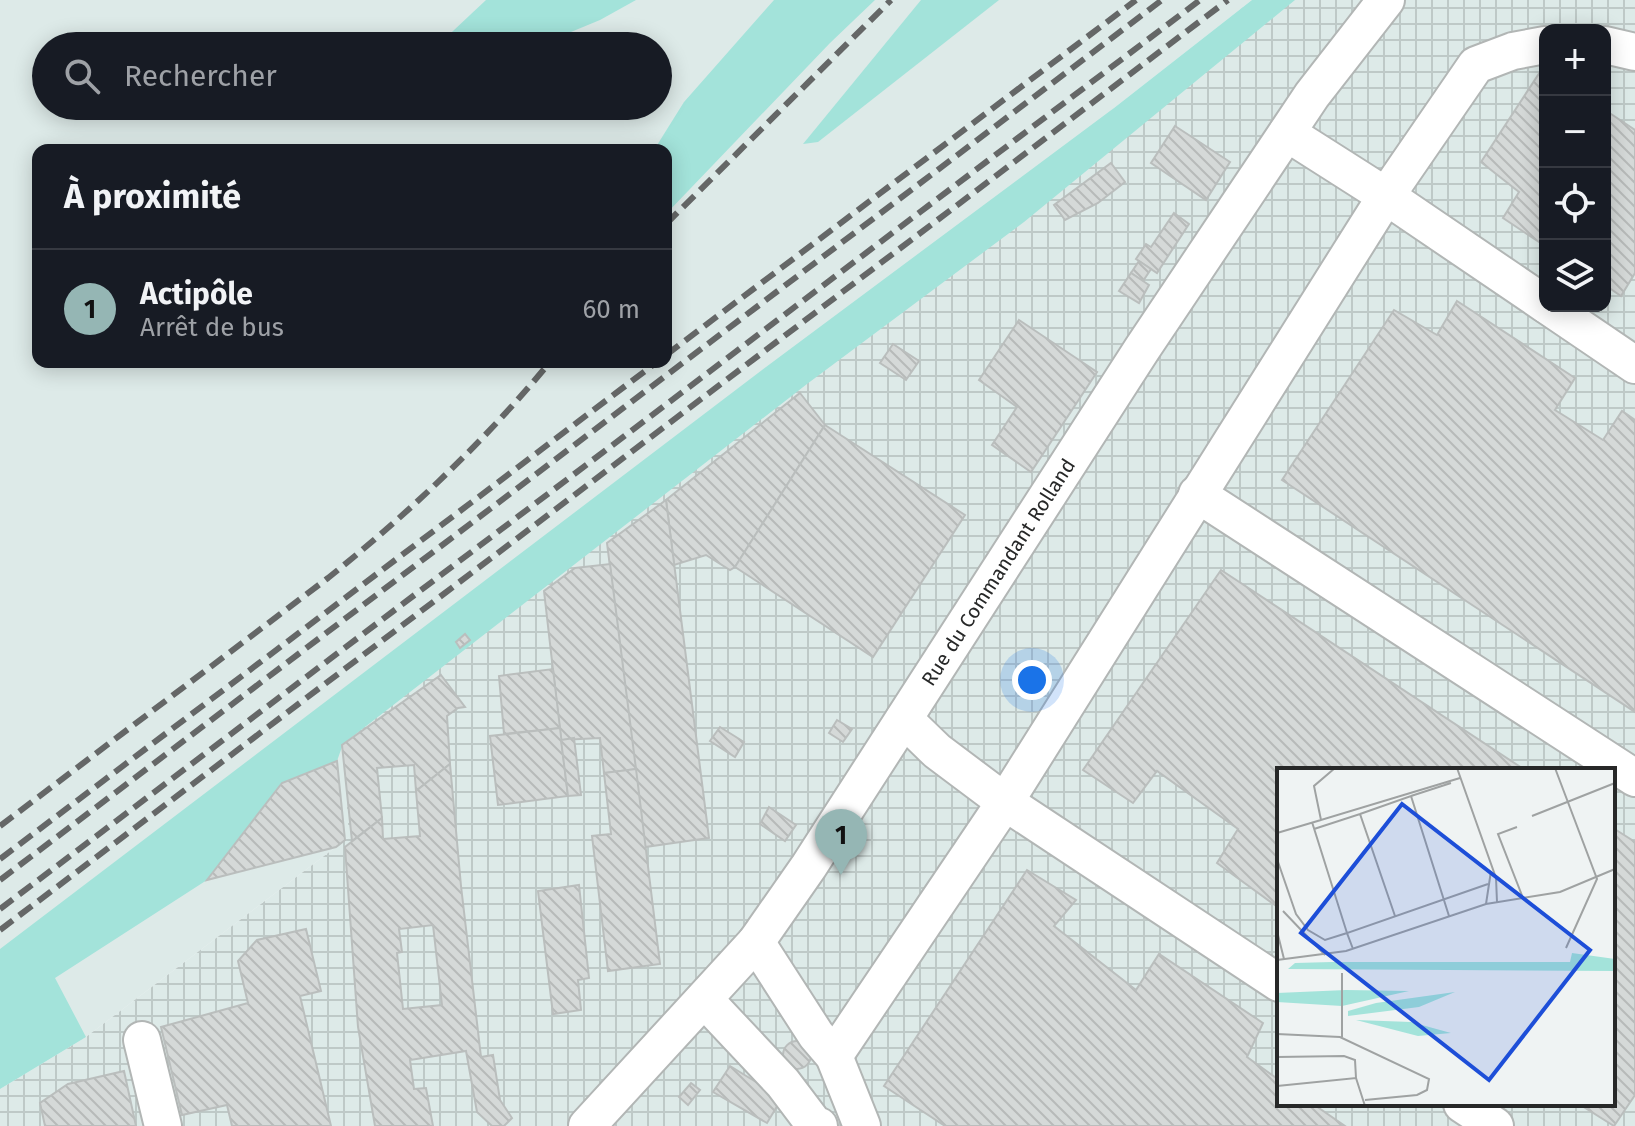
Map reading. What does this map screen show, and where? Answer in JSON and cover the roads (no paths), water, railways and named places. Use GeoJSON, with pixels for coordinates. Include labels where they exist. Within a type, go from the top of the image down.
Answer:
{"type":"FeatureCollection","features":[{"type":"Feature","properties":{"kind":"street","name":"Rue du Commandant Rolland"},"geometry":{"type":"LineString","coordinates":[[587,1126],[756,942],[1142,349],[1312,95],[1386,0]]}},
{"type":"Feature","properties":{"kind":"street"},"geometry":{"type":"LineString","coordinates":[[834,1056],[1005,802],[1386,196],[1476,65],[1513,51],[1539,46]]}},
{"type":"Feature","properties":{"kind":"street"},"geometry":{"type":"LineString","coordinates":[[1611,46],[1635,52]]}},
{"type":"Feature","properties":{"kind":"street"},"geometry":{"type":"LineString","coordinates":[[1287,133],[1539,300]]}},
{"type":"Feature","properties":{"kind":"street"},"geometry":{"type":"LineString","coordinates":[[1556,312],[1635,365]]}},
{"type":"Feature","properties":{"kind":"street"},"geometry":{"type":"LineString","coordinates":[[1197,494],[1635,778]]}},
{"type":"Feature","properties":{"kind":"street"},"geometry":{"type":"LineString","coordinates":[[904,719],[937,751],[1005,802],[1277,982]]}},
{"type":"Feature","properties":{"kind":"street"},"geometry":{"type":"LineString","coordinates":[[756,942],[816,1035],[834,1056],[862,1126]]}},
{"type":"Feature","properties":{"kind":"street"},"geometry":{"type":"LineString","coordinates":[[704,999],[819,1126]]}},
{"type":"Feature","properties":{"kind":"street"},"geometry":{"type":"LineString","coordinates":[[142,1040],[163,1126]]}},
{"type":"Feature","properties":{"kind":"street"},"geometry":{"type":"LineString","coordinates":[[1465,1106],[1495,1126]]}},
{"type":"Feature","properties":{"kind":"railway"},"geometry":{"type":"LineString","coordinates":[[672,218],[891,0]]}},
{"type":"Feature","properties":{"kind":"railway"},"geometry":{"type":"LineString","coordinates":[[672,350],[1136,0]]}},
{"type":"Feature","properties":{"kind":"railway"},"geometry":{"type":"LineString","coordinates":[[0,880],[1162,0]]}},
{"type":"Feature","properties":{"kind":"railway"},"geometry":{"type":"LineString","coordinates":[[0,909],[1200,0]]}},
{"type":"Feature","properties":{"kind":"railway"},"geometry":{"type":"LineString","coordinates":[[0,930],[1228,0]]}},
{"type":"Feature","properties":{"kind":"railway"},"geometry":{"type":"LineString","coordinates":[[0,826],[358,554],[472,448],[545,368]]}},
{"type":"Feature","properties":{"kind":"railway"},"geometry":{"type":"LineString","coordinates":[[0,859],[649,368]]}},
{"type":"Feature","properties":{"kind":"place","name":"Actipôle"},"geometry":{"type":"Point","coordinates":[841,875]}}]}
